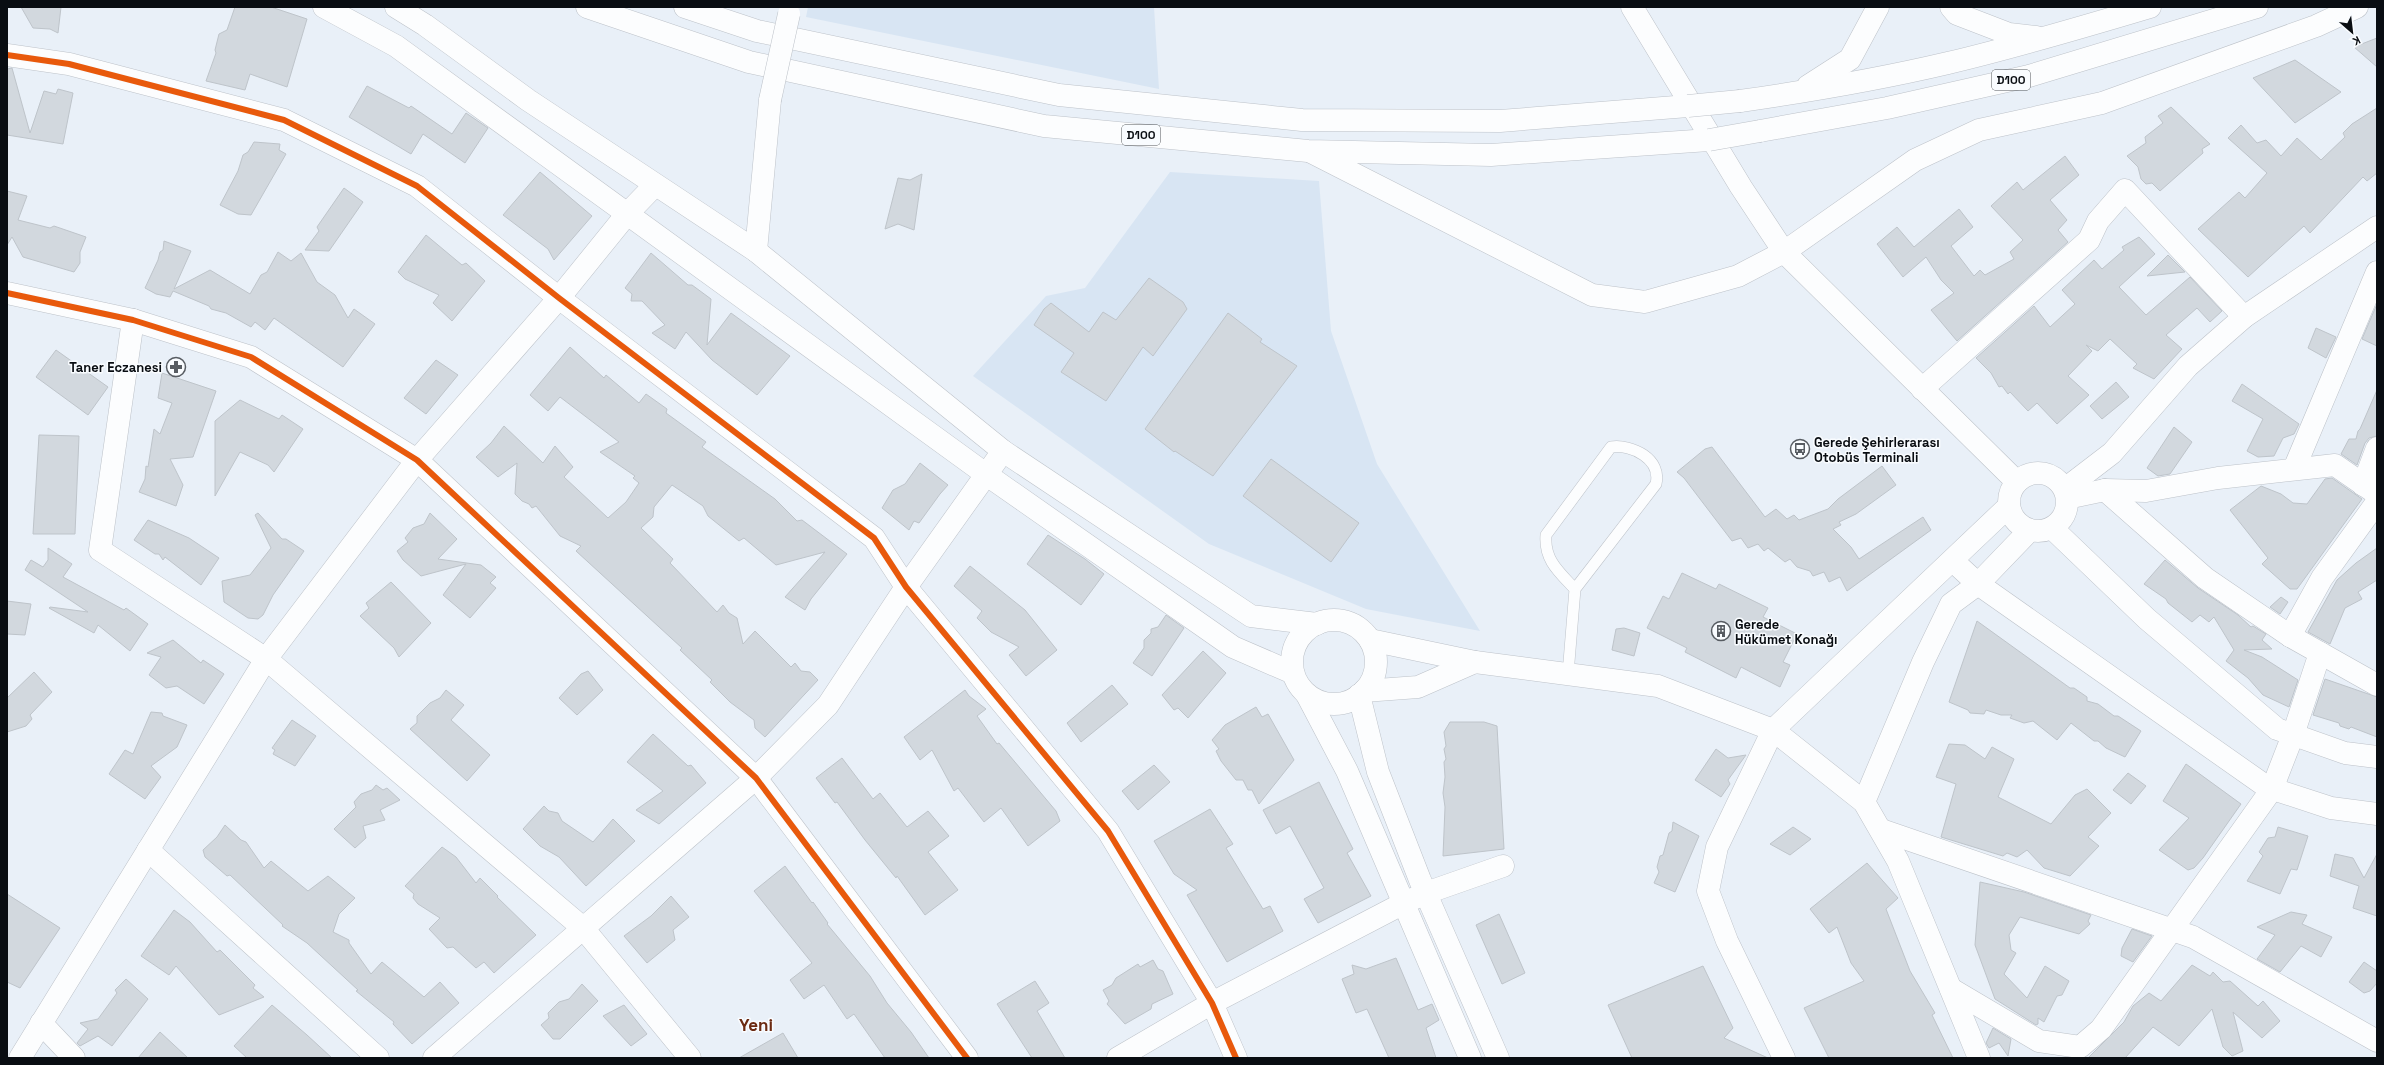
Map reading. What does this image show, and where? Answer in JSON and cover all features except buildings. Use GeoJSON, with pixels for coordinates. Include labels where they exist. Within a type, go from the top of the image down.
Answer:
{"type":"FeatureCollection","features":[{"type":"Feature","properties":{"kind":"main road"},"geometry":{"type":"LineString","coordinates":[[324,7],[396,46],[987,475],[1233,646],[1293,673]]}},
{"type":"Feature","properties":{"kind":"main road"},"geometry":{"type":"LineString","coordinates":[[396,7],[425,25],[528,100],[756,251],[1003,451],[1252,616],[1317,624]]}},
{"type":"Feature","properties":{"kind":"main road","name":"D100"},"geometry":{"type":"LineString","coordinates":[[587,7],[749,62],[1044,126],[1308,151],[1491,155],[1709,140],[1887,108],[2029,76],[2257,7]]}},
{"type":"Feature","properties":{"kind":"main road","name":"D100"},"geometry":{"type":"LineString","coordinates":[[684,7],[757,32],[1059,95],[1302,120],[1500,121],[1688,106],[1798,93],[1948,63],[2043,38],[2150,7]]}},
{"type":"Feature","properties":{"kind":"main road"},"geometry":{"type":"LineString","coordinates":[[1632,7],[1741,187],[1784,252],[2017,482]]}},
{"type":"Feature","properties":{"kind":"main road"},"geometry":{"type":"LineString","coordinates":[[1798,93],[1850,59],[1878,7]]}},
{"type":"Feature","properties":{"kind":"main road"},"geometry":{"type":"LineString","coordinates":[[1951,7],[1957,14],[2009,34],[2043,38]]}},
{"type":"Feature","properties":{"kind":"main road"},"geometry":{"type":"LineString","coordinates":[[1308,151],[1592,295],[1645,302],[1738,276],[1784,252],[1915,160],[1979,130],[2102,103],[2316,26],[2357,7]]}},
{"type":"Feature","properties":{"kind":"main road"},"geometry":{"type":"LineString","coordinates":[[756,251],[770,100],[790,10]]}},
{"type":"Feature","properties":{"kind":"main road"},"geometry":{"type":"LineString","coordinates":[[7,55],[69,64],[284,120],[417,186],[559,298],[874,538],[906,587],[1108,831],[1212,1003],[1236,1058]]}},
{"type":"Feature","properties":{"kind":"main road"},"geometry":{"type":"LineString","coordinates":[[20,1058],[266,659],[417,460],[559,298],[627,214],[655,185]]}},
{"type":"Feature","properties":{"kind":"main road"},"geometry":{"type":"LineString","coordinates":[[1922,389],[2089,240],[2098,221],[2125,190],[2244,318]]}},
{"type":"Feature","properties":{"kind":"main road"},"geometry":{"type":"LineString","coordinates":[[2066,493],[2112,453],[2188,366],[2244,318],[2377,227]]}},
{"type":"Feature","properties":{"kind":"main road"},"geometry":{"type":"LineString","coordinates":[[2294,469],[2377,272]]}},
{"type":"Feature","properties":{"kind":"main road"},"geometry":{"type":"LineString","coordinates":[[7,293],[133,320],[252,357],[417,460],[756,778],[967,1058]]}},
{"type":"Feature","properties":{"kind":"main road"},"geometry":{"type":"LineString","coordinates":[[133,320],[100,550],[266,659],[583,928],[690,1058]]}},
{"type":"Feature","properties":{"kind":"main road"},"geometry":{"type":"LineString","coordinates":[[2066,493],[2105,490],[2146,491],[2218,478],[2335,465],[2370,489],[2377,448]]}},
{"type":"Feature","properties":{"kind":"main road"},"geometry":{"type":"LineString","coordinates":[[434,1058],[756,778],[828,705],[906,587],[1003,451]]}},
{"type":"Feature","properties":{"kind":"main road"},"geometry":{"type":"LineString","coordinates":[[1784,1058],[1727,941],[1708,891],[1717,847],[1773,730],[1953,561],[2008,506],[2012,489],[2017,482],[2024,476],[2042,473],[2052,476],[2066,493],[2065,515],[2052,528],[2045,531],[2030,531],[2015,521],[2008,506]]}},
{"type":"Feature","properties":{"kind":"main road"},"geometry":{"type":"LineString","coordinates":[[2105,490],[2205,578],[2290,636],[2377,685]]}},
{"type":"Feature","properties":{"kind":"main road"},"geometry":{"type":"LineString","coordinates":[[2290,636],[2322,578],[2377,502]]}},
{"type":"Feature","properties":{"kind":"main road"},"geometry":{"type":"LineString","coordinates":[[2052,528],[2147,619],[2277,729],[2345,753],[2377,757]]}},
{"type":"Feature","properties":{"kind":"main road"},"geometry":{"type":"LineString","coordinates":[[1864,802],[1923,662],[1951,604],[1978,584],[2030,531]]}},
{"type":"Feature","properties":{"kind":"main road"},"geometry":{"type":"LineString","coordinates":[[1953,561],[1978,584],[2242,771],[2272,789],[2331,808],[2377,814]]}},
{"type":"Feature","properties":{"kind":"main road"},"geometry":{"type":"LineString","coordinates":[[1307,695],[1318,701],[1330,704],[1343,703],[1361,693],[1372,679],[1376,666],[1375,652],[1370,640],[1362,631],[1352,624],[1329,621],[1317,624],[1307,630],[1296,644],[1292,661],[1293,673],[1298,684],[1307,695],[1347,771],[1470,1058]]}},
{"type":"Feature","properties":{"kind":"main road"},"geometry":{"type":"LineString","coordinates":[[1370,640],[1475,662],[1658,686],[1773,730],[1864,802],[1898,861],[1979,1058]]}},
{"type":"Feature","properties":{"kind":"main road"},"geometry":{"type":"LineString","coordinates":[[1950,990],[2039,1041],[2080,1047],[2101,1028],[2272,789],[2294,735],[2320,653]]}},
{"type":"Feature","properties":{"kind":"main road"},"geometry":{"type":"LineString","coordinates":[[1361,693],[1418,687],[1475,662]]}},
{"type":"Feature","properties":{"kind":"main road"},"geometry":{"type":"LineString","coordinates":[[1361,693],[1378,772],[1426,893],[1498,1058]]}},
{"type":"Feature","properties":{"kind":"main road"},"geometry":{"type":"LineString","coordinates":[[1881,830],[2193,937],[2377,1041]]}},
{"type":"Feature","properties":{"kind":"main road"},"geometry":{"type":"LineString","coordinates":[[148,850],[378,1058]]}},
{"type":"Feature","properties":{"kind":"main road"},"geometry":{"type":"LineString","coordinates":[[1118,1058],[1212,1003],[1404,903],[1426,893],[1503,866]]}},
{"type":"Feature","properties":{"kind":"main road"},"geometry":{"type":"LineString","coordinates":[[41,1024],[74,1058]]}},
{"type":"Feature","properties":{"kind":"lane"},"geometry":{"type":"LineString","coordinates":[[1568,674],[1575,589],[1656,484],[1657,477],[1651,464],[1642,452],[1622,445],[1611,448],[1546,535],[1545,547],[1554,567],[1575,589]]}},
{"type":"Feature","properties":{"kind":"shaded area"},"geometry":{"type":"Polygon","coordinates":[[[808,7],[1154,7],[1159,89],[806,17],[808,7]]]}},
{"type":"Feature","properties":{"kind":"shaded area"},"geometry":{"type":"Polygon","coordinates":[[[1170,172],[1319,181],[1331,331],[1377,464],[1480,631],[1366,609],[1209,544],[973,376],[1046,296],[1085,288],[1170,172]]]}},
{"type":"Feature","properties":{"kind":"cycle path"},"geometry":{"type":"LineString","coordinates":[[7,55],[69,64],[284,120],[417,186],[559,298],[874,538],[906,587],[1108,831],[1212,1003],[1236,1058]]}},
{"type":"Feature","properties":{"kind":"cycle path"},"geometry":{"type":"LineString","coordinates":[[7,293],[133,320],[251,357],[417,460],[756,778],[967,1058]]}},
{"type":"Feature","properties":{"kind":"place","name":"Taner Eczanesi"},"geometry":{"type":"Point","coordinates":[176,367]}},
{"type":"Feature","properties":{"kind":"place","name":"Gerede Şehirlerarası Otobüs Terminali"},"geometry":{"type":"Point","coordinates":[1800,449]}},
{"type":"Feature","properties":{"kind":"place","name":"Gerede Hükümet Konağı"},"geometry":{"type":"Point","coordinates":[1721,631]}},
{"type":"Feature","properties":{"kind":"district","name":"Yeni"},"geometry":{"type":"Point","coordinates":[756,1025]}}]}
